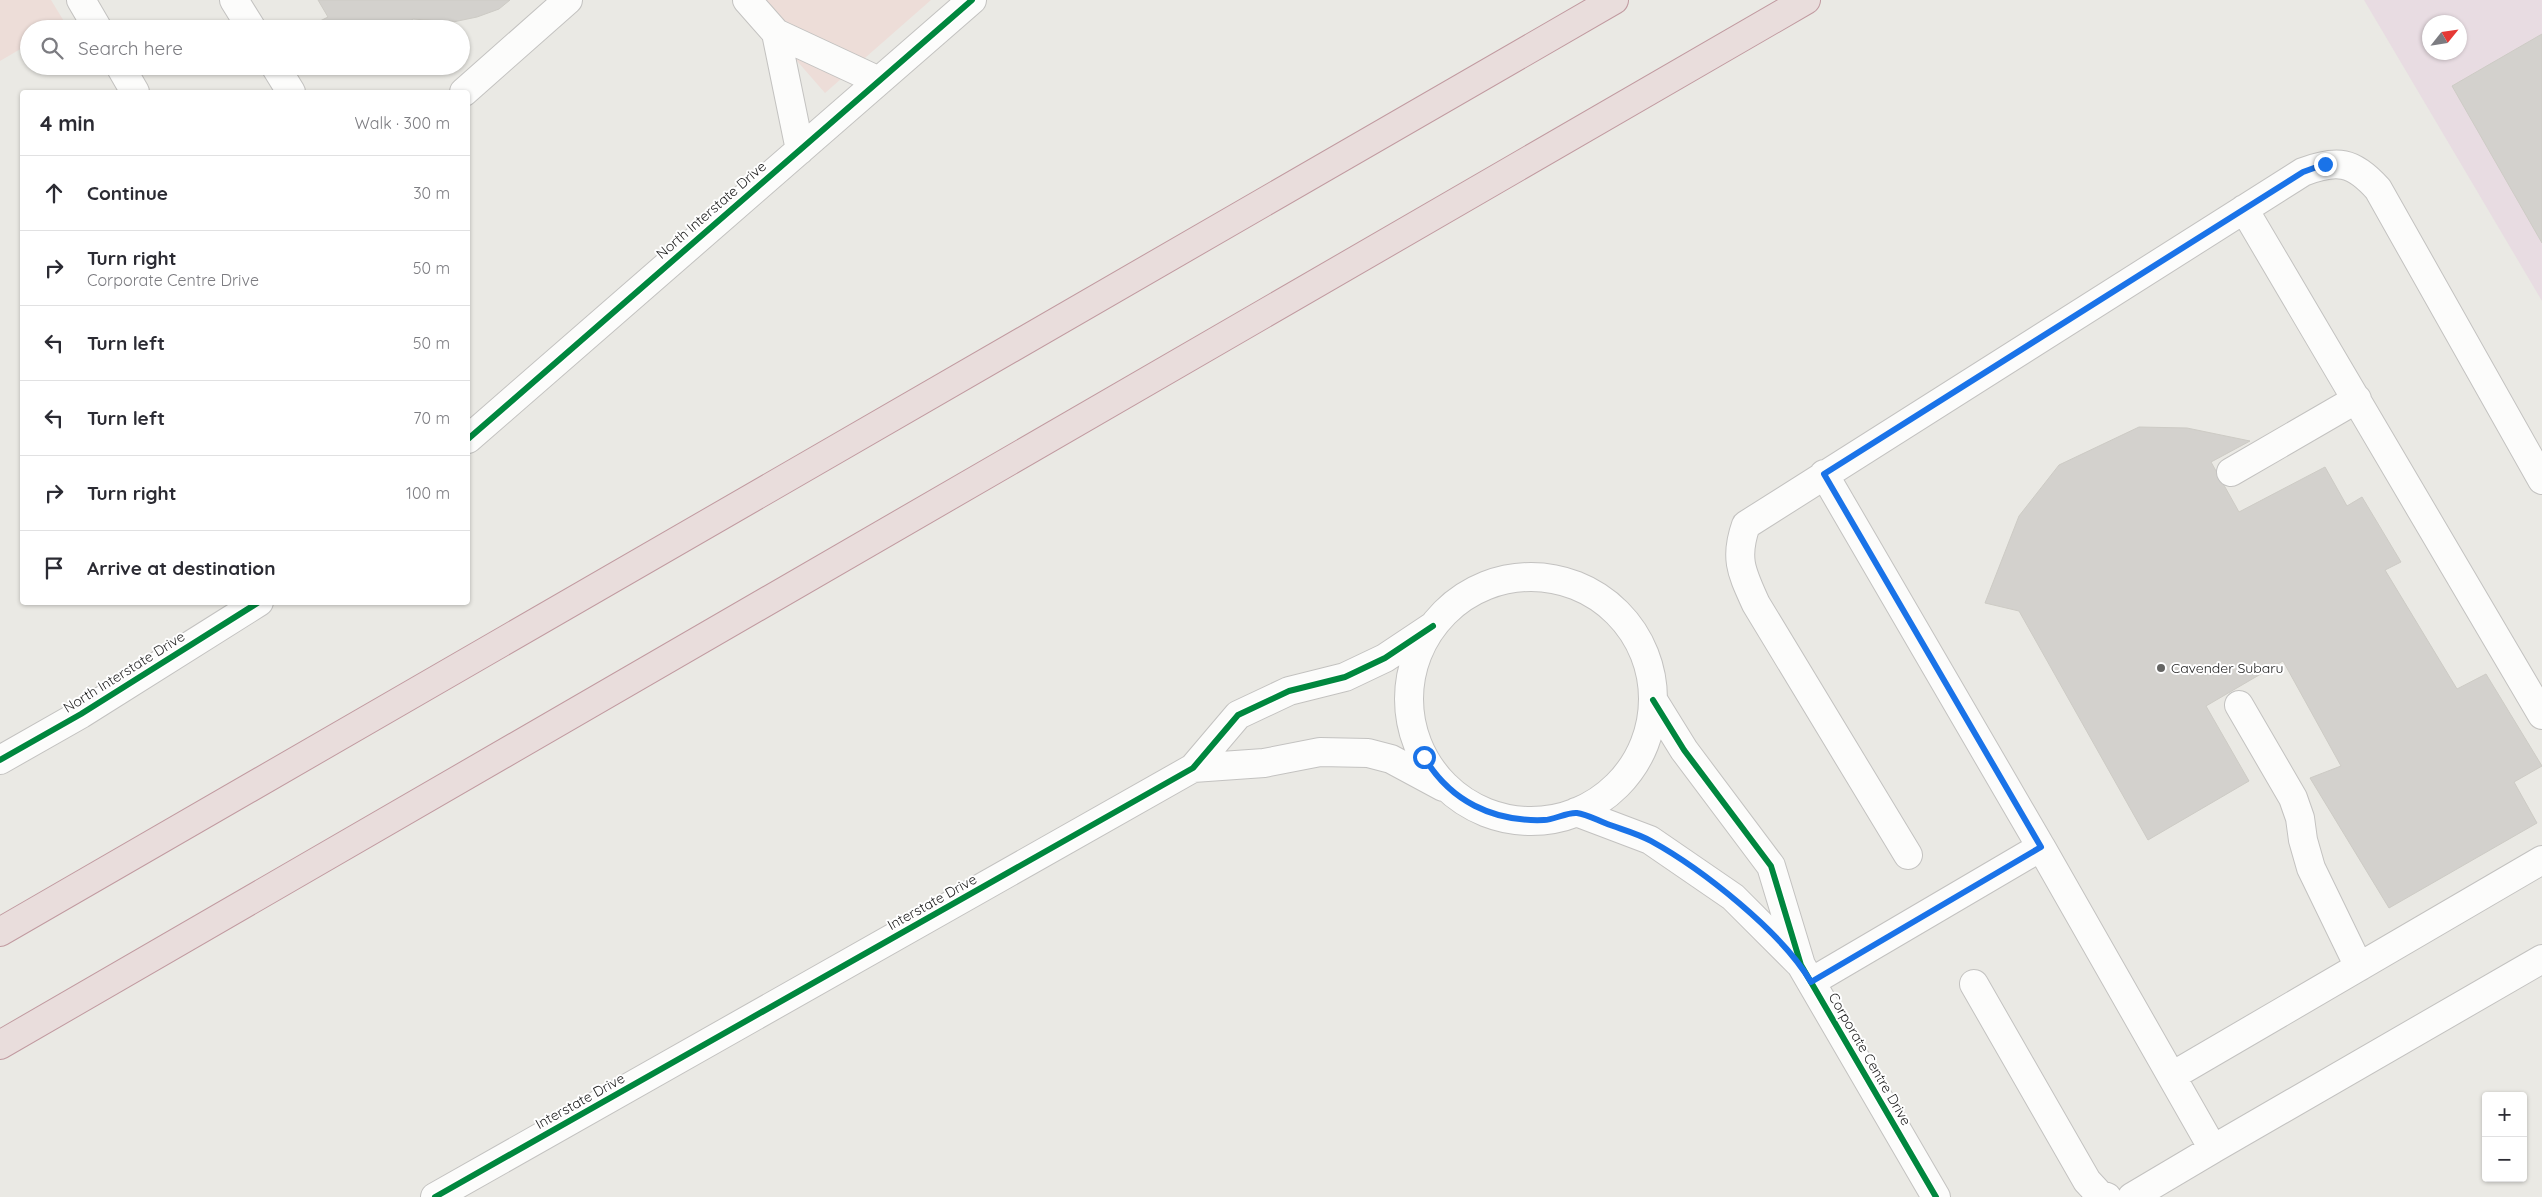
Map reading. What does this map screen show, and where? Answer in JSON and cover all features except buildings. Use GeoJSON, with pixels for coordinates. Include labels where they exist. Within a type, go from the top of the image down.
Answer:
{"type":"FeatureCollection","features":[{"type":"Feature","properties":{"kind":"highway"},"geometry":{"type":"LineString","coordinates":[[0,932],[1614,0]]}},
{"type":"Feature","properties":{"kind":"highway"},"geometry":{"type":"LineString","coordinates":[[0,1045],[1806,0]]}},
{"type":"Feature","properties":{"kind":"street"},"geometry":{"type":"LineString","coordinates":[[81,0],[93,20]]}},
{"type":"Feature","properties":{"kind":"street"},"geometry":{"type":"LineString","coordinates":[[234,0],[246,20]]}},
{"type":"Feature","properties":{"kind":"street"},"geometry":{"type":"LineString","coordinates":[[466,90],[568,0]]}},
{"type":"Feature","properties":{"kind":"street"},"geometry":{"type":"LineString","coordinates":[[747,0],[776,33],[879,81]]}},
{"type":"Feature","properties":{"kind":"street","name":"North Interstate Drive"},"geometry":{"type":"LineString","coordinates":[[470,437],[972,0]]}},
{"type":"Feature","properties":{"kind":"street"},"geometry":{"type":"LineString","coordinates":[[776,33],[800,150]]}},
{"type":"Feature","properties":{"kind":"street"},"geometry":{"type":"LineString","coordinates":[[125,75],[134,90]]}},
{"type":"Feature","properties":{"kind":"street"},"geometry":{"type":"LineString","coordinates":[[281,75],[290,90]]}},
{"type":"Feature","properties":{"kind":"street"},"geometry":{"type":"LineString","coordinates":[[1908,854],[1756,604],[1742,572],[1739,545],[1746,525],[2303,172],[2325,164],[2344,164],[2363,172],[2378,189],[2542,480]]}},
{"type":"Feature","properties":{"kind":"street"},"geometry":{"type":"LineString","coordinates":[[2244,209],[2542,715]]}},
{"type":"Feature","properties":{"kind":"street"},"geometry":{"type":"LineString","coordinates":[[2231,472],[2357,400]]}},
{"type":"Feature","properties":{"kind":"street"},"geometry":{"type":"LineString","coordinates":[[1824,474],[2041,847],[2213,1149]]}},
{"type":"Feature","properties":{"kind":"street"},"geometry":{"type":"LineString","coordinates":[[1532,577],[1555,579],[1577,586],[1609,606],[1634,634],[1650,670],[1653,700],[1647,738],[1634,765],[1609,793],[1576,812],[1546,820],[1508,819],[1478,809],[1453,792],[1437,776],[1424,757],[1415,736],[1410,713],[1410,682],[1416,660],[1433,626],[1460,600],[1494,583],[1532,577]]}},
{"type":"Feature","properties":{"kind":"street","name":"North Interstate Drive"},"geometry":{"type":"LineString","coordinates":[[0,760],[81,714],[253,605]]}},
{"type":"Feature","properties":{"kind":"street","name":"Interstate Drive"},"geometry":{"type":"LineString","coordinates":[[435,1197],[1193,768],[1238,715],[1289,691],[1345,677],[1385,658],[1433,626]]}},
{"type":"Feature","properties":{"kind":"street","name":"Corporate Centre Drive"},"geometry":{"type":"LineString","coordinates":[[1653,700],[1684,750],[1771,866],[1806,974],[1936,1197]]}},
{"type":"Feature","properties":{"kind":"street"},"geometry":{"type":"LineString","coordinates":[[2239,705],[2293,798],[2300,818],[2303,840],[2311,868],[2358,967]]}},
{"type":"Feature","properties":{"kind":"street","name":"Interstate Drive"},"geometry":{"type":"LineString","coordinates":[[1193,768],[1264,763],[1320,752],[1368,753],[1391,759],[1453,792]]}},
{"type":"Feature","properties":{"kind":"street","name":"Corporate Centre Drive"},"geometry":{"type":"LineString","coordinates":[[1576,812],[1650,840],[1733,897],[1806,974]]}},
{"type":"Feature","properties":{"kind":"street"},"geometry":{"type":"LineString","coordinates":[[1806,974],[2041,847]]}},
{"type":"Feature","properties":{"kind":"street"},"geometry":{"type":"LineString","coordinates":[[2172,1076],[2542,860]]}},
{"type":"Feature","properties":{"kind":"street"},"geometry":{"type":"LineString","coordinates":[[2132,1197],[2542,959]]}},
{"type":"Feature","properties":{"kind":"street"},"geometry":{"type":"LineString","coordinates":[[1974,984],[2087,1181],[2099,1194],[2107,1197]]}},
{"type":"Feature","properties":{"kind":"shaded area"},"geometry":{"type":"Polygon","coordinates":[[[0,0],[51,0],[63,20],[20,20],[20,49],[0,61],[0,0]]]}},
{"type":"Feature","properties":{"kind":"shaded area"},"geometry":{"type":"Polygon","coordinates":[[[744,0],[931,0],[825,93],[744,0]]]}},
{"type":"Feature","properties":{"kind":"shaded area"},"geometry":{"type":"Polygon","coordinates":[[[2364,0],[2542,0],[2542,301],[2364,0]]]}},
{"type":"Feature","properties":{"kind":"cycle path"},"geometry":{"type":"LineString","coordinates":[[470,437],[972,0]]}},
{"type":"Feature","properties":{"kind":"cycle path"},"geometry":{"type":"LineString","coordinates":[[0,760],[81,714],[254,605]]}},
{"type":"Feature","properties":{"kind":"cycle path"},"geometry":{"type":"LineString","coordinates":[[435,1197],[1193,768],[1238,715],[1289,691],[1345,677],[1385,658],[1433,626]]}},
{"type":"Feature","properties":{"kind":"cycle path"},"geometry":{"type":"LineString","coordinates":[[1653,700],[1684,750],[1771,866],[1801,965],[1936,1197]]}},
{"type":"Feature","properties":{"kind":"place","name":"Cavender Subaru"},"geometry":{"type":"Point","coordinates":[2161,668]}},
{"type":"Feature","properties":{"kind":"route"},"geometry":{"type":"LineString","coordinates":[[1424,757],[1437,776],[1453,792],[1486,812],[1508,819],[1530,821],[1554,819],[1576,812],[1650,840],[1733,897],[1801,965],[1811,982],[2041,847],[1824,474],[2303,172],[2325,164]]}}]}
